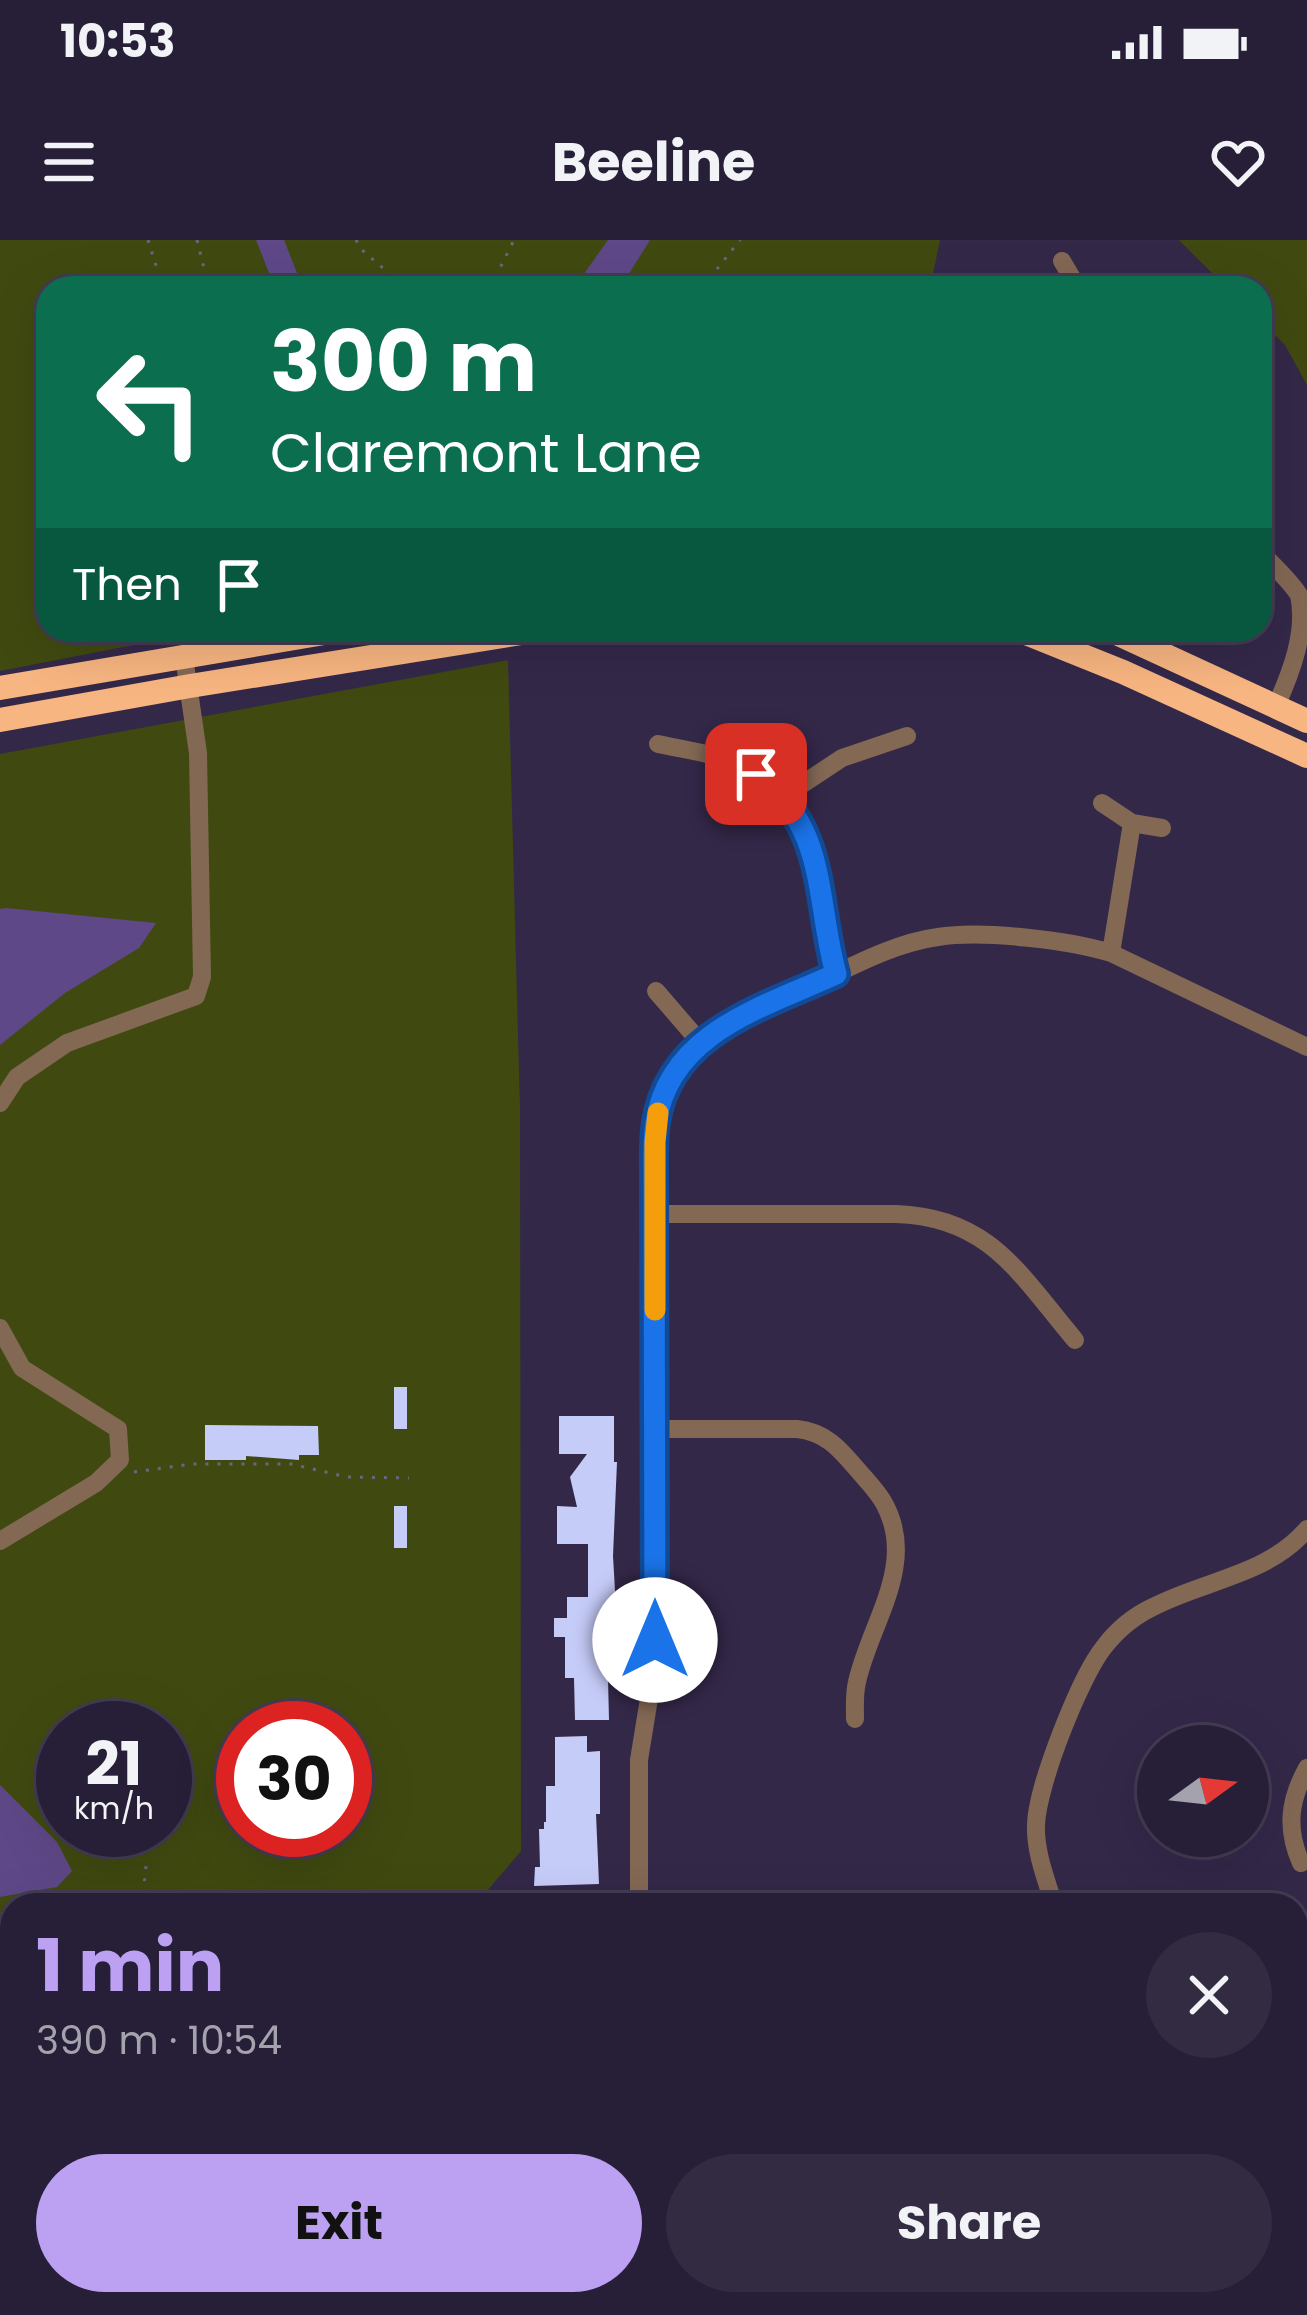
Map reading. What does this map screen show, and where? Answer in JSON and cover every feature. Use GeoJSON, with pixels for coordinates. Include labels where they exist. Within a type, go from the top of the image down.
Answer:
{"type":"FeatureCollection","features":[{"type":"Feature","properties":{"kind":"highway"},"geometry":{"type":"LineString","coordinates":[[0,688],[271,642]]}},
{"type":"Feature","properties":{"kind":"highway"},"geometry":{"type":"LineString","coordinates":[[0,720],[465,642]]}},
{"type":"Feature","properties":{"kind":"highway"},"geometry":{"type":"LineString","coordinates":[[1048,642],[1307,756]]}},
{"type":"Feature","properties":{"kind":"highway"},"geometry":{"type":"LineString","coordinates":[[1107,642],[1108,653],[1123,672]]}},
{"type":"Feature","properties":{"kind":"highway"},"geometry":{"type":"LineString","coordinates":[[1137,642],[1307,721]]}},
{"type":"Feature","properties":{"kind":"street"},"geometry":{"type":"LineString","coordinates":[[1062,261],[1071,276]]}},
{"type":"Feature","properties":{"kind":"street"},"geometry":{"type":"LineString","coordinates":[[1272,564],[1300,596],[1307,623],[1304,645],[1276,706]]}},
{"type":"Feature","properties":{"kind":"street"},"geometry":{"type":"LineString","coordinates":[[0,1102],[16,1077],[67,1043],[196,996],[202,977],[198,753],[184,657]]}},
{"type":"Feature","properties":{"kind":"street"},"geometry":{"type":"LineString","coordinates":[[783,797],[842,758],[907,736]]}},
{"type":"Feature","properties":{"kind":"street"},"geometry":{"type":"LineString","coordinates":[[658,744],[740,765],[783,797],[798,816],[812,851],[836,974]]}},
{"type":"Feature","properties":{"kind":"street"},"geometry":{"type":"LineString","coordinates":[[1102,803],[1132,823],[1162,828]]}},
{"type":"Feature","properties":{"kind":"street"},"geometry":{"type":"LineString","coordinates":[[1111,953],[1132,823]]}},
{"type":"Feature","properties":{"kind":"street"},"geometry":{"type":"LineString","coordinates":[[639,1893],[639,1760],[655,1658],[655,1142],[659,1107],[676,1070],[700,1042],[734,1021],[906,945],[947,935],[1078,944],[1111,953],[1307,1047]]}},
{"type":"Feature","properties":{"kind":"street"},"geometry":{"type":"LineString","coordinates":[[656,992],[700,1042]]}},
{"type":"Feature","properties":{"kind":"street"},"geometry":{"type":"LineString","coordinates":[[654,1214],[896,1214],[944,1220],[974,1232],[1002,1255],[1075,1340]]}},
{"type":"Feature","properties":{"kind":"street"},"geometry":{"type":"LineString","coordinates":[[0,1328],[22,1368],[118,1429],[120,1460],[96,1483],[0,1541]]}},
{"type":"Feature","properties":{"kind":"street"},"geometry":{"type":"LineString","coordinates":[[655,1430],[797,1429],[817,1433],[835,1443],[884,1503],[895,1531],[897,1557],[858,1677],[855,1719]]}},
{"type":"Feature","properties":{"kind":"street"},"geometry":{"type":"LineString","coordinates":[[1051,1893],[1036,1839],[1037,1808],[1081,1688],[1101,1650],[1136,1617],[1167,1600],[1272,1560],[1307,1529]]}},
{"type":"Feature","properties":{"kind":"street"},"geometry":{"type":"LineString","coordinates":[[1300,1863],[1290,1815],[1307,1768]]}},
{"type":"Feature","properties":{"kind":"path"},"geometry":{"type":"LineString","coordinates":[[148,240],[159,276]]}},
{"type":"Feature","properties":{"kind":"path"},"geometry":{"type":"LineString","coordinates":[[197,240],[206,276]]}},
{"type":"Feature","properties":{"kind":"path"},"geometry":{"type":"LineString","coordinates":[[356,240],[392,276]]}},
{"type":"Feature","properties":{"kind":"path"},"geometry":{"type":"LineString","coordinates":[[496,276],[514,240]]}},
{"type":"Feature","properties":{"kind":"path"},"geometry":{"type":"LineString","coordinates":[[712,276],[740,240]]}},
{"type":"Feature","properties":{"kind":"path"},"geometry":{"type":"LineString","coordinates":[[108,1471],[118,1474],[192,1464],[291,1464],[347,1477],[410,1478]]}},
{"type":"Feature","properties":{"kind":"path"},"geometry":{"type":"LineString","coordinates":[[143,1893],[146,1866]]}},
{"type":"Feature","properties":{"kind":"green space"},"geometry":{"type":"Polygon","coordinates":[[[0,240],[940,240],[932,276],[36,276],[36,642],[149,642],[0,671],[0,240]]]}},
{"type":"Feature","properties":{"kind":"green space"},"geometry":{"type":"Polygon","coordinates":[[[1179,240],[1307,240],[1307,385],[1285,345],[1272,332],[1272,276],[1215,276],[1179,240]]]}},
{"type":"Feature","properties":{"kind":"green space"},"geometry":{"type":"Polygon","coordinates":[[[508,660],[520,1111],[521,1851],[485,1893],[0,1893],[0,754],[508,660]]]}},
{"type":"Feature","properties":{"kind":"shaded area"},"geometry":{"type":"Polygon","coordinates":[[[256,240],[284,240],[298,276],[270,276],[256,240]]]}},
{"type":"Feature","properties":{"kind":"shaded area"},"geometry":{"type":"Polygon","coordinates":[[[608,240],[650,240],[628,276],[582,276],[608,240]]]}},
{"type":"Feature","properties":{"kind":"shaded area"},"geometry":{"type":"Polygon","coordinates":[[[0,909],[156,923],[139,948],[65,993],[0,1045],[0,909]]]}},
{"type":"Feature","properties":{"kind":"shaded area"},"geometry":{"type":"Polygon","coordinates":[[[0,1785],[36,1821],[36,1857],[65,1857],[72,1871],[57,1887],[0,1893],[0,1785]]]}},
{"type":"Feature","properties":{"kind":"building"},"geometry":{"type":"Polygon","coordinates":[[[394,1387],[407,1387],[407,1429],[394,1429],[394,1387]]]}},
{"type":"Feature","properties":{"kind":"building"},"geometry":{"type":"Polygon","coordinates":[[[559,1416],[614,1416],[613,1556],[620,1638],[616,1638],[616,1678],[608,1678],[609,1720],[575,1720],[574,1678],[565,1678],[565,1637],[554,1637],[554,1618],[567,1618],[567,1597],[588,1597],[588,1544],[557,1544],[557,1506],[577,1507],[570,1477],[587,1454],[559,1454],[559,1416]]]}},
{"type":"Feature","properties":{"kind":"building"},"geometry":{"type":"Polygon","coordinates":[[[205,1425],[318,1426],[319,1455],[299,1455],[299,1460],[246,1456],[246,1460],[205,1460],[205,1425]]]}},
{"type":"Feature","properties":{"kind":"building"},"geometry":{"type":"Polygon","coordinates":[[[394,1506],[407,1506],[407,1548],[394,1548],[394,1506]]]}},
{"type":"Feature","properties":{"kind":"building"},"geometry":{"type":"Polygon","coordinates":[[[587,1736],[587,1752],[600,1751],[599,1884],[534,1886],[535,1867],[540,1867],[539,1829],[546,1822],[546,1786],[555,1786],[555,1737],[587,1736]]]}},
{"type":"Feature","properties":{"kind":"slow traffic"},"geometry":{"type":"LineString","coordinates":[[655,1310],[658,1113]]}},
{"type":"Feature","properties":{"kind":"route"},"geometry":{"type":"LineString","coordinates":[[655,1640],[654,1178],[659,1107],[676,1070],[708,1036],[836,974],[808,839],[791,806],[756,774]]}}]}
